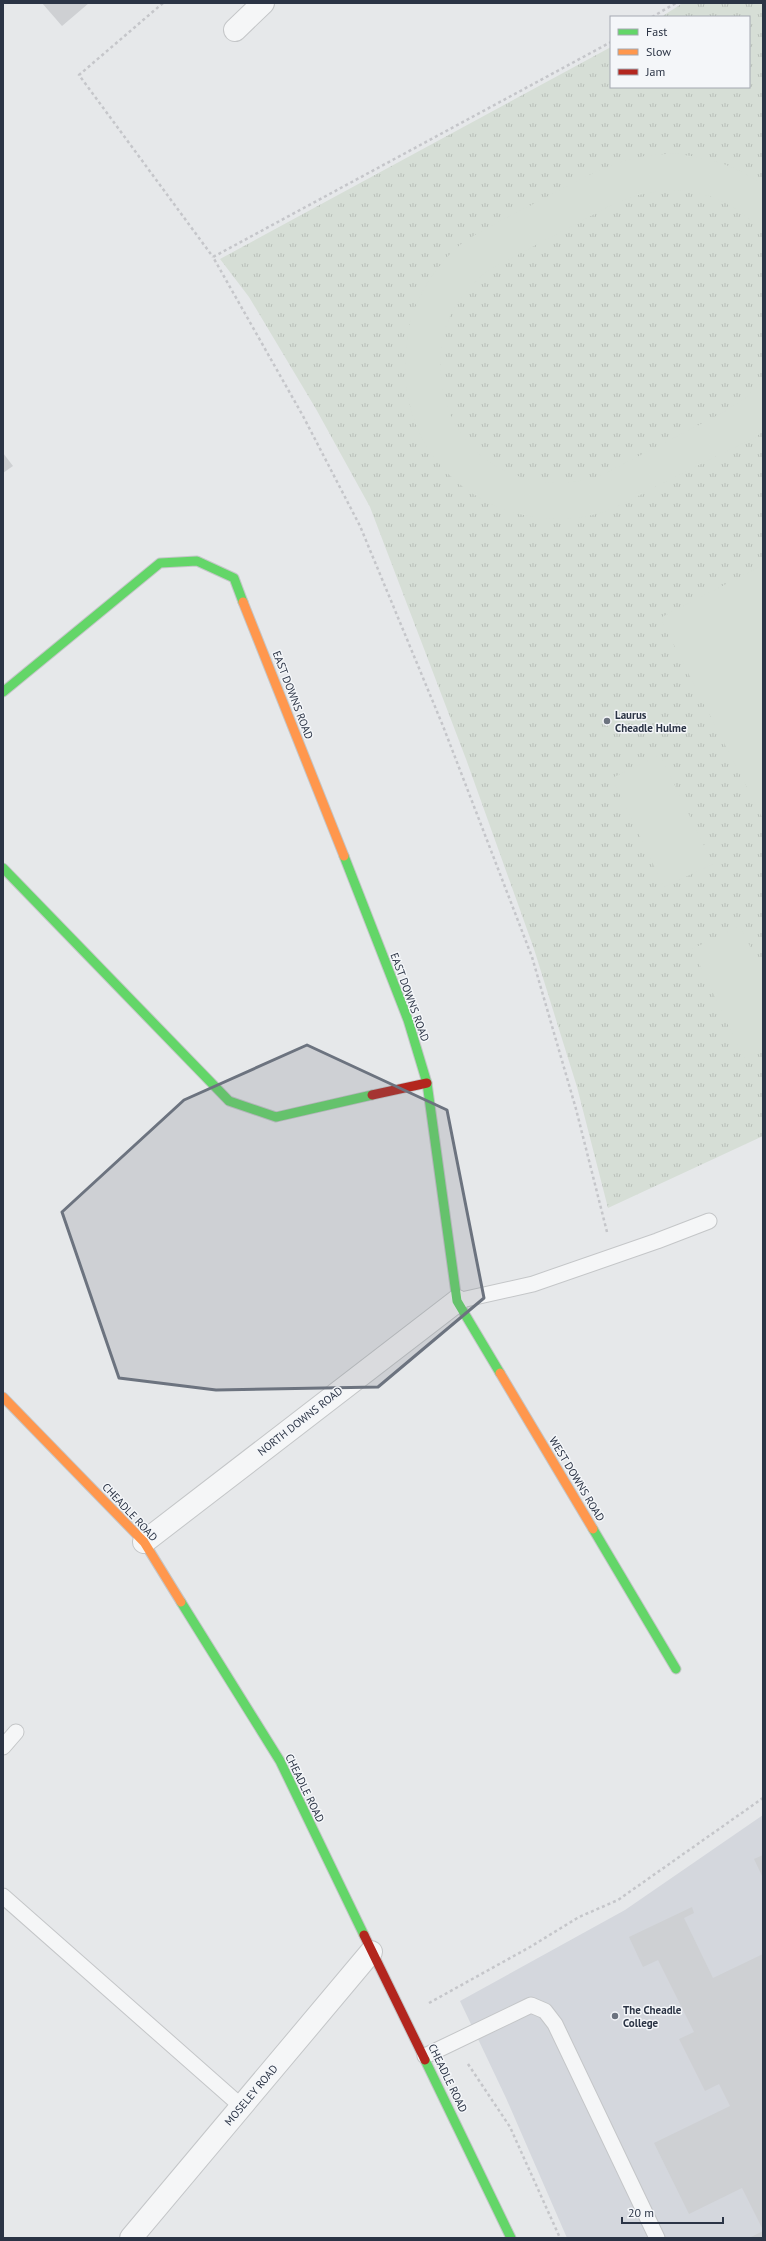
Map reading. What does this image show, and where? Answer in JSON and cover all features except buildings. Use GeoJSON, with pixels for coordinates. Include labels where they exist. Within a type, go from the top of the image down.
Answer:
{"type":"FeatureCollection","features":[{"type":"Feature","properties":{"kind":"street"},"geometry":{"type":"LineString","coordinates":[[235,30],[263,3]]}},
{"type":"Feature","properties":{"kind":"street","name":"EAST DOWNS ROAD"},"geometry":{"type":"LineString","coordinates":[[3,692],[160,563],[197,561],[234,578],[408,1020],[427,1083],[457,1301]]}},
{"type":"Feature","properties":{"kind":"street"},"geometry":{"type":"LineString","coordinates":[[3,868],[229,1101],[276,1117],[427,1083]]}},
{"type":"Feature","properties":{"kind":"street","name":"NORTH DOWNS ROAD"},"geometry":{"type":"LineString","coordinates":[[144,1542],[457,1301]]}},
{"type":"Feature","properties":{"kind":"street","name":"WEST DOWNS ROAD"},"geometry":{"type":"LineString","coordinates":[[457,1301],[676,1668]]}},
{"type":"Feature","properties":{"kind":"street","name":"CHEADLE ROAD"},"geometry":{"type":"LineString","coordinates":[[3,1397],[144,1542],[280,1761],[371,1952],[405,2017],[512,2238]]}},
{"type":"Feature","properties":{"kind":"street","name":"MOSELEY ROAD"},"geometry":{"type":"LineString","coordinates":[[131,2238],[371,1952]]}},
{"type":"Feature","properties":{"kind":"lane"},"geometry":{"type":"LineString","coordinates":[[457,1301],[534,1284],[708,1221]]}},
{"type":"Feature","properties":{"kind":"lane"},"geometry":{"type":"LineString","coordinates":[[3,1747],[16,1732]]}},
{"type":"Feature","properties":{"kind":"lane"},"geometry":{"type":"LineString","coordinates":[[3,1896],[241,2106]]}},
{"type":"Feature","properties":{"kind":"lane"},"geometry":{"type":"LineString","coordinates":[[424,2056],[531,2005],[545,2011],[555,2024],[657,2238]]}},
{"type":"Feature","properties":{"kind":"path"},"geometry":{"type":"LineString","coordinates":[[163,3],[79,75],[213,257],[303,416],[360,526],[443,726],[532,957],[576,1109],[612,1256]]}},
{"type":"Feature","properties":{"kind":"path"},"geometry":{"type":"LineString","coordinates":[[654,16],[676,3]]}},
{"type":"Feature","properties":{"kind":"path"},"geometry":{"type":"LineString","coordinates":[[213,257],[610,43]]}},
{"type":"Feature","properties":{"kind":"path"},"geometry":{"type":"LineString","coordinates":[[405,2017],[530,1947],[579,1917],[618,1900],[763,1798]]}},
{"type":"Feature","properties":{"kind":"path"},"geometry":{"type":"LineString","coordinates":[[430,2003],[453,2041],[510,2127],[560,2238]]}},
{"type":"Feature","properties":{"kind":"highlighted area"},"geometry":{"type":"Polygon","coordinates":[[[307,1045],[447,1110],[484,1298],[378,1387],[216,1390],[119,1378],[62,1212],[184,1100],[307,1045]]]}},
{"type":"Feature","properties":{"kind":"shaded area","name":"The Cheadle College"},"geometry":{"type":"Polygon","coordinates":[[[763,1815],[763,2238],[567,2238],[506,2098],[460,2001],[625,1910],[763,1815]]]}},
{"type":"Feature","properties":{"kind":"green space","name":"Laurus Cheadle Hulme"},"geometry":{"type":"Polygon","coordinates":[[[683,3],[763,3],[763,1136],[608,1208],[577,1087],[534,949],[466,759],[370,507],[316,409],[249,297],[220,259],[610,48],[610,88],[750,88],[750,16],[663,16],[683,3]]]}},
{"type":"Feature","properties":{"kind":"green space"},"geometry":{"type":"Polygon","coordinates":[[[673,153],[698,157],[720,163],[740,171],[763,184],[763,233],[731,206],[713,197],[695,192],[677,190],[657,192],[637,195],[617,202],[487,271],[469,288],[454,309],[445,330],[441,349],[441,375],[447,404],[458,429],[475,450],[496,466],[520,477],[546,482],[574,482],[602,475],[724,412],[747,397],[763,380],[763,431],[756,437],[631,500],[612,509],[592,515],[582,517],[545,518],[510,511],[479,497],[452,477],[430,451],[415,420],[406,386],[406,349],[408,331],[423,290],[440,266],[454,250],[473,236],[492,225],[585,177],[619,162],[647,156],[673,153]]]}},
{"type":"Feature","properties":{"kind":"green space"},"geometry":{"type":"Polygon","coordinates":[[[763,565],[763,819],[660,618],[763,565]]]}},
{"type":"Feature","properties":{"kind":"green space"},"geometry":{"type":"Polygon","coordinates":[[[660,755],[713,864],[664,887],[612,778],[660,755]]]}},
{"type":"Feature","properties":{"kind":"green space"},"geometry":{"type":"Polygon","coordinates":[[[740,926],[763,973],[763,1049],[744,1058],[692,949],[740,926]]]}},
{"type":"Feature","properties":{"kind":"traffic: fast"},"geometry":{"type":"LineString","coordinates":[[3,692],[160,563],[197,561],[234,578],[243,602]]}},
{"type":"Feature","properties":{"kind":"traffic: fast"},"geometry":{"type":"LineString","coordinates":[[344,856],[408,1020],[427,1083],[457,1301],[500,1373]]}},
{"type":"Feature","properties":{"kind":"traffic: fast"},"geometry":{"type":"LineString","coordinates":[[3,868],[229,1101],[276,1117],[372,1095]]}},
{"type":"Feature","properties":{"kind":"traffic: fast"},"geometry":{"type":"LineString","coordinates":[[593,1529],[676,1669]]}},
{"type":"Feature","properties":{"kind":"traffic: fast"},"geometry":{"type":"LineString","coordinates":[[181,1602],[280,1761],[364,1935]]}},
{"type":"Feature","properties":{"kind":"traffic: fast"},"geometry":{"type":"LineString","coordinates":[[425,2060],[511,2238]]}},
{"type":"Feature","properties":{"kind":"traffic: slow"},"geometry":{"type":"LineString","coordinates":[[243,602],[344,856]]}},
{"type":"Feature","properties":{"kind":"traffic: slow"},"geometry":{"type":"LineString","coordinates":[[500,1373],[593,1529]]}},
{"type":"Feature","properties":{"kind":"traffic: slow"},"geometry":{"type":"LineString","coordinates":[[3,1397],[144,1542],[181,1602]]}},
{"type":"Feature","properties":{"kind":"traffic: jam"},"geometry":{"type":"LineString","coordinates":[[372,1095],[427,1083]]}},
{"type":"Feature","properties":{"kind":"traffic: jam"},"geometry":{"type":"LineString","coordinates":[[364,1935],[425,2060]]}},
{"type":"Feature","properties":{"kind":"place","name":"Laurus Cheadle Hulme"},"geometry":{"type":"Point","coordinates":[607,721]}},
{"type":"Feature","properties":{"kind":"place","name":"The Cheadle College"},"geometry":{"type":"Point","coordinates":[615,2016]}}]}
